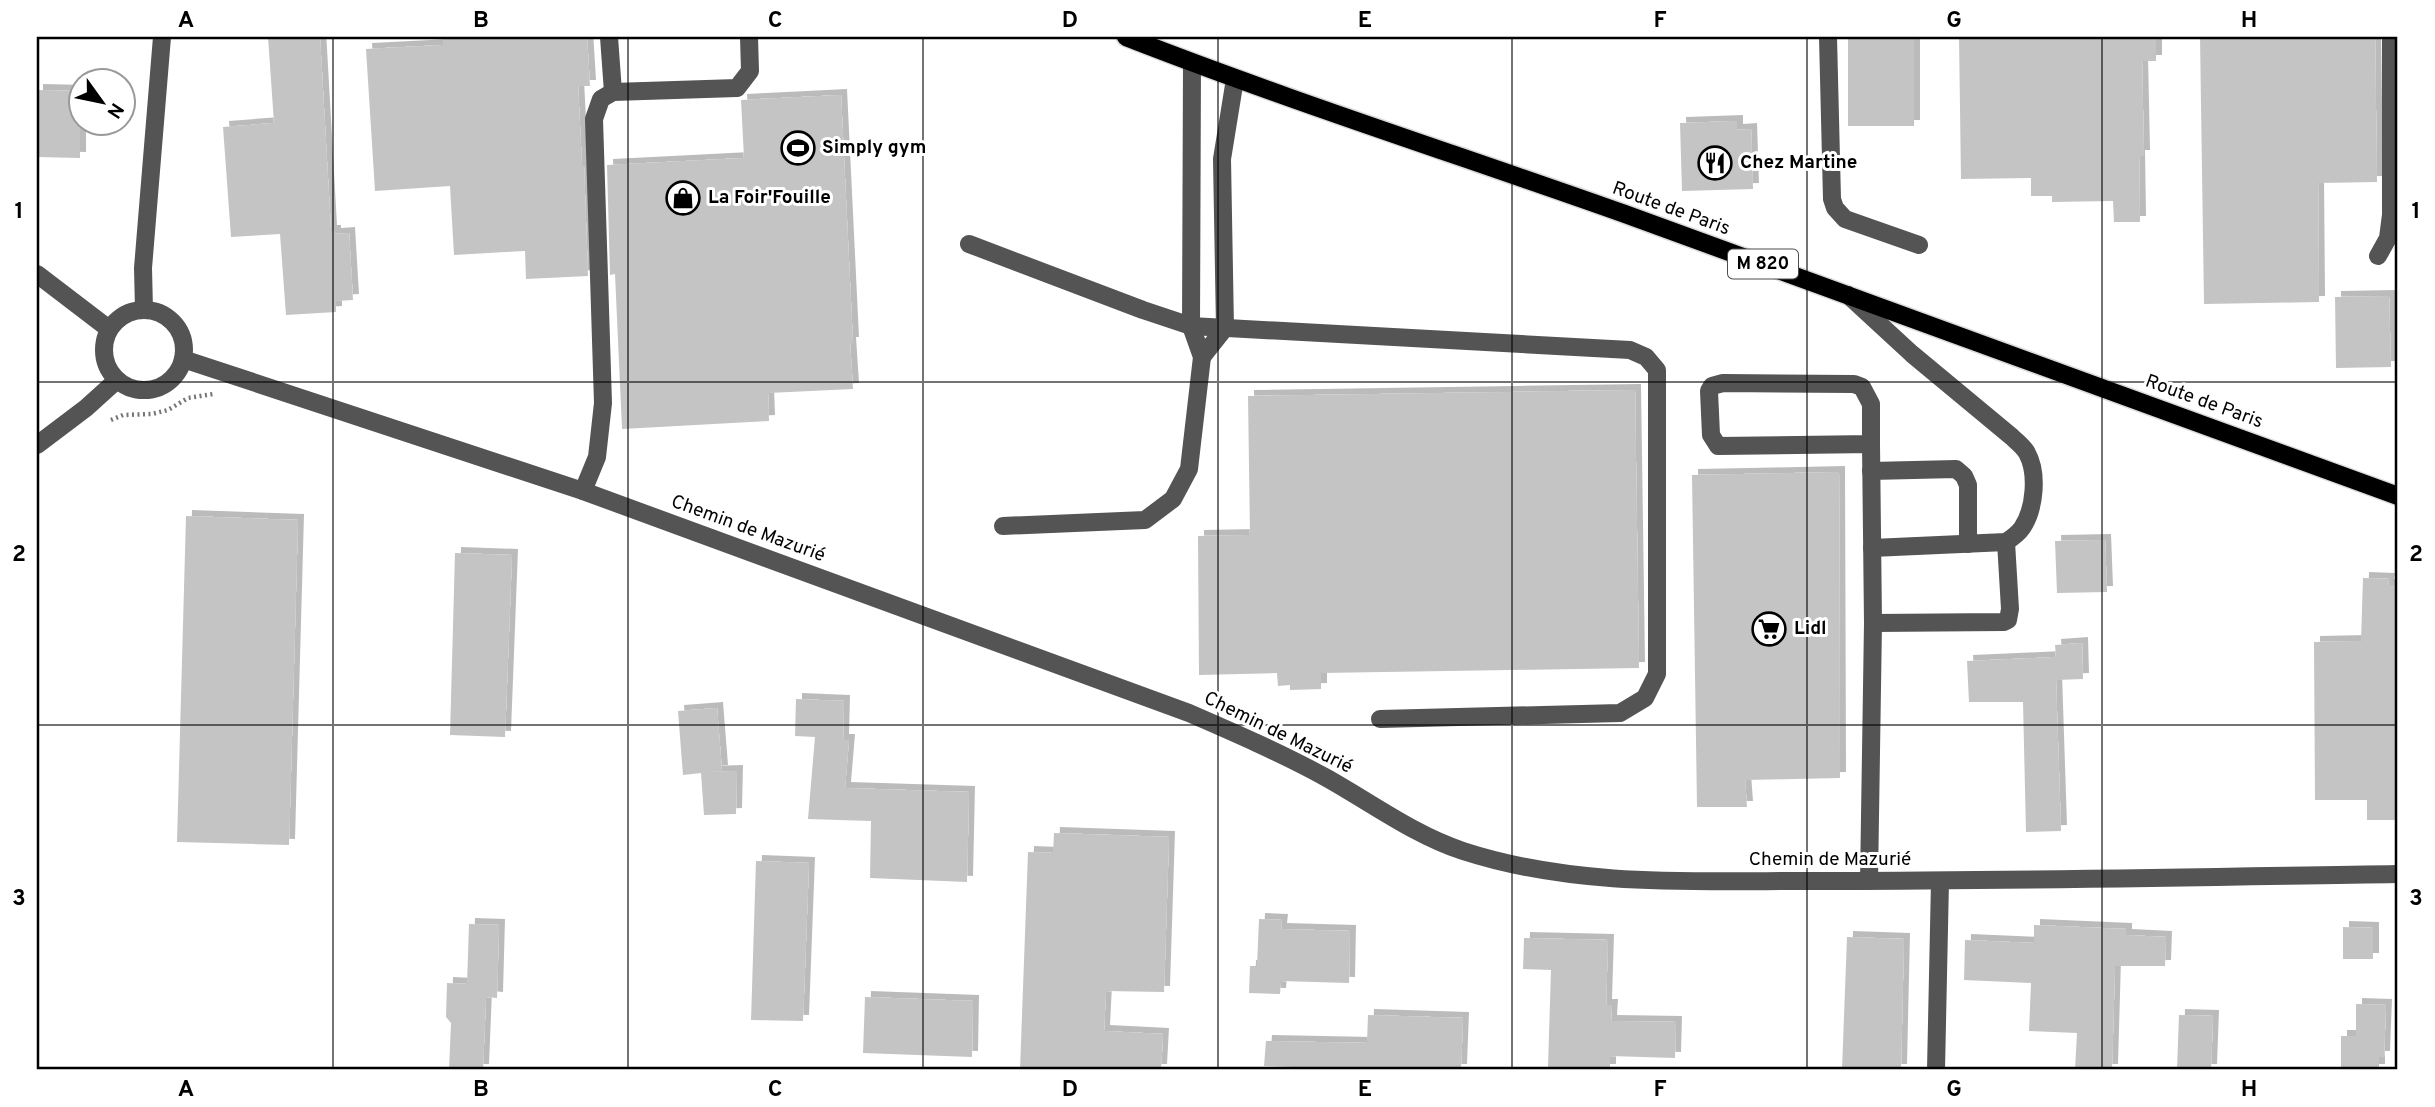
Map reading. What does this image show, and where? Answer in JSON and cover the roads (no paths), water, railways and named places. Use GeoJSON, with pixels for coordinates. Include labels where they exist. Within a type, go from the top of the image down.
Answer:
{"type":"FeatureCollection","features":[{"type":"Feature","properties":{"kind":"main road","name":"Route de Paris"},"geometry":{"type":"LineString","coordinates":[[1126,37],[1235,79],[1626,214],[2398,496]]}},
{"type":"Feature","properties":{"kind":"street"},"geometry":{"type":"LineString","coordinates":[[144,310],[143,268],[162,37]]}},
{"type":"Feature","properties":{"kind":"street"},"geometry":{"type":"LineString","coordinates":[[609,37],[613,92]]}},
{"type":"Feature","properties":{"kind":"street"},"geometry":{"type":"LineString","coordinates":[[583,491],[597,457],[603,402],[594,119],[601,99],[613,92],[737,88],[750,71],[749,37]]}},
{"type":"Feature","properties":{"kind":"street"},"geometry":{"type":"LineString","coordinates":[[1828,37],[1832,199],[1835,208],[1845,219],[1919,245]]}},
{"type":"Feature","properties":{"kind":"street"},"geometry":{"type":"LineString","coordinates":[[2378,256],[2388,238],[2391,215],[2391,37]]}},
{"type":"Feature","properties":{"kind":"street"},"geometry":{"type":"LineString","coordinates":[[1003,526],[1146,520],[1173,499],[1189,469],[1202,357],[1191,326],[1192,63]]}},
{"type":"Feature","properties":{"kind":"street"},"geometry":{"type":"LineString","coordinates":[[1202,357],[1225,328],[1222,159],[1235,79]]}},
{"type":"Feature","properties":{"kind":"street"},"geometry":{"type":"LineString","coordinates":[[969,244],[1191,326],[1630,350],[1647,356],[1657,370],[1657,674],[1645,698],[1620,712],[1380,719]]}},
{"type":"Feature","properties":{"kind":"street"},"geometry":{"type":"LineString","coordinates":[[40,283],[110,329]]}},
{"type":"Feature","properties":{"kind":"street"},"geometry":{"type":"LineString","coordinates":[[1848,295],[1912,354],[2026,451],[2033,477],[2028,518],[2017,535],[2006,542],[1872,548]]}},
{"type":"Feature","properties":{"kind":"street"},"geometry":{"type":"LineString","coordinates":[[144,310],[167,317],[175,325],[184,348],[183,359],[177,372],[167,382],[156,388],[142,390],[117,380],[108,369],[104,342],[118,319],[131,312],[144,310]]}},
{"type":"Feature","properties":{"kind":"street","name":"Chemin de Mazurié"},"geometry":{"type":"LineString","coordinates":[[183,359],[583,491],[1189,713],[1260,744],[1420,832],[1461,850],[1514,864],[1569,875],[1650,880],[1940,881],[2398,874]]}},
{"type":"Feature","properties":{"kind":"street"},"geometry":{"type":"LineString","coordinates":[[37,444],[86,408],[117,380]]}},
{"type":"Feature","properties":{"kind":"street"},"geometry":{"type":"LineString","coordinates":[[1869,881],[1873,623],[1871,404],[1861,387],[1854,384],[1723,383],[1712,386],[1709,391],[1711,435],[1718,446],[1871,444]]}},
{"type":"Feature","properties":{"kind":"street"},"geometry":{"type":"LineString","coordinates":[[1871,471],[1956,470],[1964,476],[1968,485],[1968,544]]}},
{"type":"Feature","properties":{"kind":"street"},"geometry":{"type":"LineString","coordinates":[[1873,623],[2008,620],[2010,609],[2006,542]]}},
{"type":"Feature","properties":{"kind":"street"},"geometry":{"type":"LineString","coordinates":[[1936,1070],[1940,881]]}},
{"type":"Feature","properties":{"kind":"place","name":"Simply gym"},"geometry":{"type":"Point","coordinates":[798,148]}},
{"type":"Feature","properties":{"kind":"place","name":"Chez Martine"},"geometry":{"type":"Point","coordinates":[1715,163]}},
{"type":"Feature","properties":{"kind":"place","name":"La Foir'Fouille"},"geometry":{"type":"Point","coordinates":[683,198]}},
{"type":"Feature","properties":{"kind":"place","name":"Lidl"},"geometry":{"type":"Point","coordinates":[1769,629]}}]}
